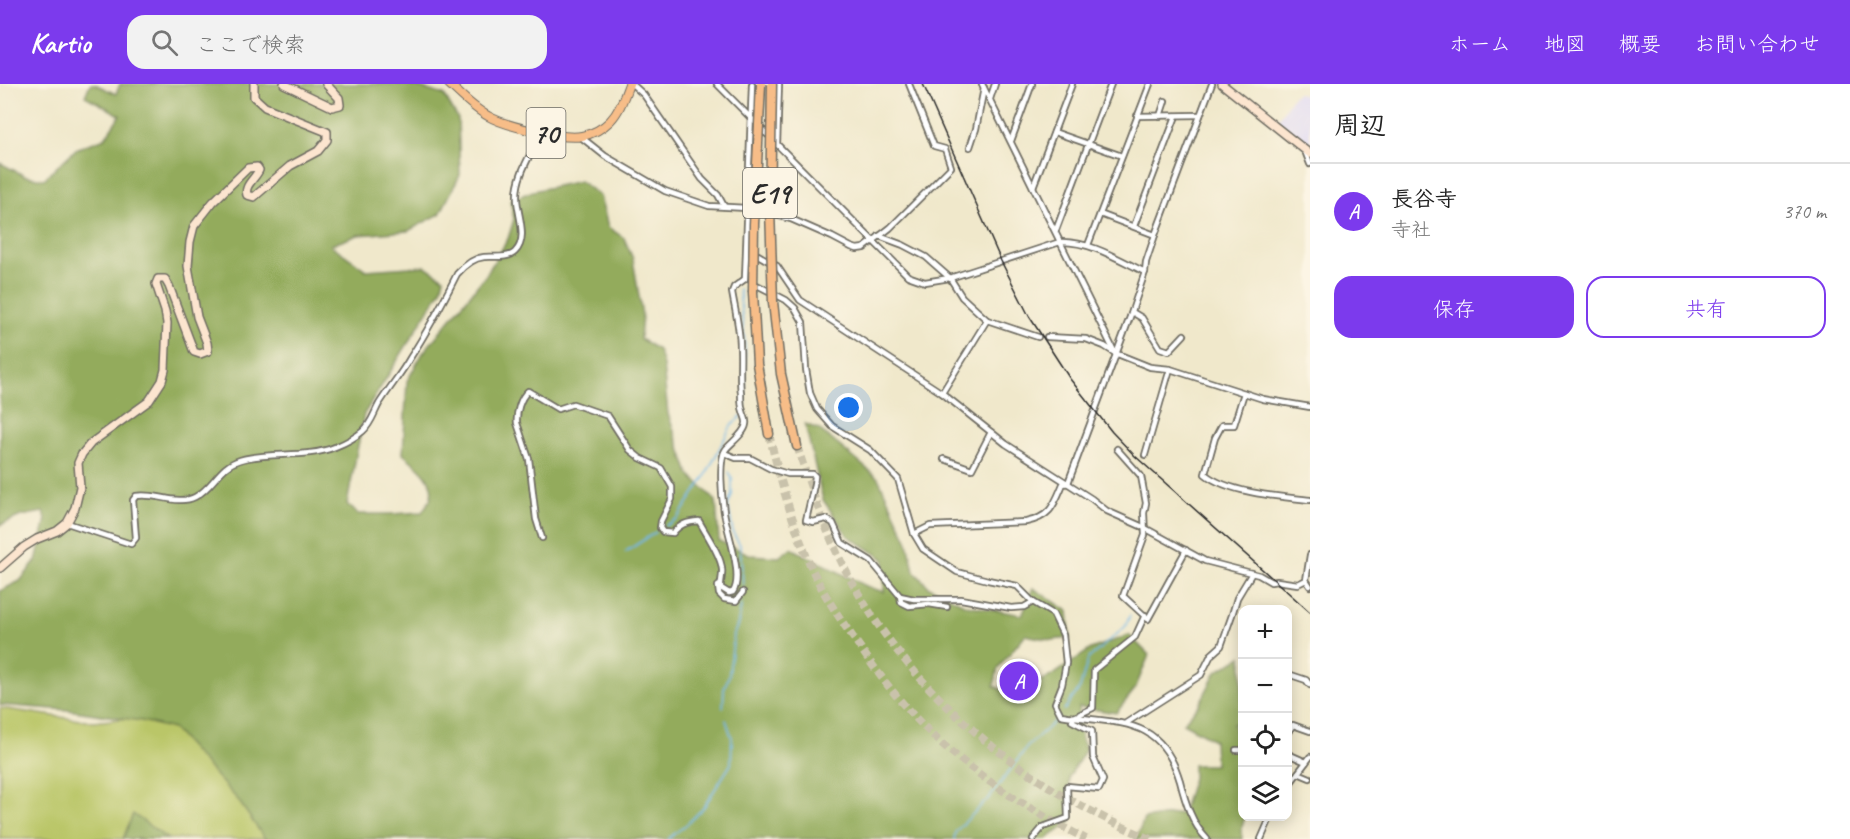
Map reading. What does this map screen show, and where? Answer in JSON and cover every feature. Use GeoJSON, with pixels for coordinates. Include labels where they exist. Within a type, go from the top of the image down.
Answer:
{"type":"FeatureCollection","features":[{"type":"Feature","properties":{"kind":"highway","name":"E19"},"geometry":{"type":"LineString","coordinates":[[761,84],[753,292],[757,364],[769,434]]}},
{"type":"Feature","properties":{"kind":"highway","name":"E19"},"geometry":{"type":"LineString","coordinates":[[772,84],[770,209],[773,302],[781,374],[797,446]]}},
{"type":"Feature","properties":{"kind":"main road"},"geometry":{"type":"LineString","coordinates":[[0,568],[24,547],[57,531],[66,523],[75,508],[81,487],[78,463],[82,454],[92,443],[149,401],[162,381],[165,370],[166,323],[165,311],[156,284],[158,279],[165,279],[169,286],[194,352],[208,351],[197,317],[188,266],[194,226],[213,202],[251,166],[257,166],[259,170],[245,192],[254,197],[290,166],[318,152],[327,140],[327,132],[265,107],[254,98],[254,84]]}},
{"type":"Feature","properties":{"kind":"main road"},"geometry":{"type":"LineString","coordinates":[[284,84],[332,106],[340,105],[339,98],[326,84]]}},
{"type":"Feature","properties":{"kind":"main road","name":"70"},"geometry":{"type":"LineString","coordinates":[[449,84],[490,117],[541,133],[580,137],[610,121],[617,113],[631,84]]}},
{"type":"Feature","properties":{"kind":"main road"},"geometry":{"type":"LineString","coordinates":[[1222,84],[1307,151]]}},
{"type":"Feature","properties":{"kind":"street"},"geometry":{"type":"LineString","coordinates":[[631,84],[644,95],[702,179],[718,195],[724,206]]}},
{"type":"Feature","properties":{"kind":"street"},"geometry":{"type":"LineString","coordinates":[[717,84],[872,242],[912,279],[925,282],[950,278],[1060,242],[1088,246],[1145,272]]}},
{"type":"Feature","properties":{"kind":"street"},"geometry":{"type":"LineString","coordinates":[[745,279],[752,84]]}},
{"type":"Feature","properties":{"kind":"street"},"geometry":{"type":"LineString","coordinates":[[777,145],[779,84]]}},
{"type":"Feature","properties":{"kind":"street"},"geometry":{"type":"LineString","coordinates":[[580,137],[605,156],[665,191],[708,206],[747,208],[791,219],[851,248],[864,248],[926,194],[951,167],[945,149],[934,146],[909,84]]}},
{"type":"Feature","properties":{"kind":"street"},"geometry":{"type":"LineString","coordinates":[[990,99],[995,84]]}},
{"type":"Feature","properties":{"kind":"street"},"geometry":{"type":"LineString","coordinates":[[1011,141],[1032,84]]}},
{"type":"Feature","properties":{"kind":"street"},"geometry":{"type":"LineString","coordinates":[[1033,187],[1072,84]]}},
{"type":"Feature","properties":{"kind":"street"},"geometry":{"type":"LineString","coordinates":[[1056,230],[1111,84]]}},
{"type":"Feature","properties":{"kind":"street"},"geometry":{"type":"LineString","coordinates":[[1088,246],[1150,84]]}},
{"type":"Feature","properties":{"kind":"street"},"geometry":{"type":"LineString","coordinates":[[1068,483],[1132,312],[1155,235],[1212,84]]}},
{"type":"Feature","properties":{"kind":"street"},"geometry":{"type":"LineString","coordinates":[[983,86],[1115,353]]}},
{"type":"Feature","properties":{"kind":"street"},"geometry":{"type":"LineString","coordinates":[[970,147],[976,129],[983,86]]}},
{"type":"Feature","properties":{"kind":"street"},"geometry":{"type":"LineString","coordinates":[[1160,116],[1165,101]]}},
{"type":"Feature","properties":{"kind":"street"},"geometry":{"type":"LineString","coordinates":[[1137,116],[1200,115]]}},
{"type":"Feature","properties":{"kind":"street"},"geometry":{"type":"LineString","coordinates":[[1134,226],[1176,116]]}},
{"type":"Feature","properties":{"kind":"street"},"geometry":{"type":"LineString","coordinates":[[1054,132],[1122,156]]}},
{"type":"Feature","properties":{"kind":"street"},"geometry":{"type":"LineString","coordinates":[[66,523],[131,544],[136,538],[133,500],[136,496],[191,499],[205,490],[224,468],[235,462],[249,458],[315,453],[334,448],[355,438],[367,427],[464,266],[483,257],[510,256],[517,249],[522,233],[517,192],[524,167],[541,133]]}},
{"type":"Feature","properties":{"kind":"street"},"geometry":{"type":"LineString","coordinates":[[1307,151],[1310,164]]}},
{"type":"Feature","properties":{"kind":"street"},"geometry":{"type":"LineString","coordinates":[[1101,214],[1155,235]]}},
{"type":"Feature","properties":{"kind":"street"},"geometry":{"type":"LineString","coordinates":[[879,236],[926,257],[950,278],[962,297],[987,320],[1038,337]]}},
{"type":"Feature","properties":{"kind":"street"},"geometry":{"type":"LineString","coordinates":[[746,247],[777,267],[800,300],[942,393],[991,432],[1107,511],[1143,527],[1205,561],[1224,564],[1259,575],[1271,582],[1298,584],[1306,580]]}},
{"type":"Feature","properties":{"kind":"street"},"geometry":{"type":"LineString","coordinates":[[720,585],[720,588],[729,593],[733,592],[737,583],[724,511],[721,458],[746,425],[739,379],[740,346],[732,292],[734,287],[745,279]]}},
{"type":"Feature","properties":{"kind":"street"},"geometry":{"type":"LineString","coordinates":[[745,279],[786,300],[795,308],[802,322],[810,393],[817,409],[832,426],[870,450],[898,479],[914,534],[923,549],[957,572],[1017,586],[1034,602],[1053,614],[1063,635],[1066,663],[1062,686],[1054,703],[1061,715],[1125,723],[1148,733],[1167,749],[1179,778],[1186,805],[1205,838]]}},
{"type":"Feature","properties":{"kind":"street"},"geometry":{"type":"LineString","coordinates":[[1132,312],[1142,318],[1160,348],[1169,351],[1184,335]]}},
{"type":"Feature","properties":{"kind":"street"},"geometry":{"type":"LineString","coordinates":[[942,393],[987,320]]}},
{"type":"Feature","properties":{"kind":"street"},"geometry":{"type":"LineString","coordinates":[[1047,337],[1086,339],[1150,367],[1170,369],[1263,399],[1310,407]]}},
{"type":"Feature","properties":{"kind":"street"},"geometry":{"type":"LineString","coordinates":[[1145,455],[1170,369]]}},
{"type":"Feature","properties":{"kind":"street"},"geometry":{"type":"LineString","coordinates":[[542,538],[536,519],[529,459],[516,423],[517,412],[528,391],[558,409],[573,404],[608,416],[630,450],[640,458],[661,468],[672,487],[672,499],[661,521],[660,528],[663,532],[673,532],[678,526],[687,522],[699,521],[721,562],[723,572],[718,586],[719,594],[724,599],[736,601],[743,592]]}},
{"type":"Feature","properties":{"kind":"street"},"geometry":{"type":"LineString","coordinates":[[1244,393],[1234,425],[1222,425],[1215,438],[1205,474],[1213,480],[1253,492],[1310,500]]}},
{"type":"Feature","properties":{"kind":"street"},"geometry":{"type":"LineString","coordinates":[[944,459],[972,469],[991,432]]}},
{"type":"Feature","properties":{"kind":"street"},"geometry":{"type":"LineString","coordinates":[[1118,449],[1141,476],[1146,503],[1143,527],[1145,535],[1123,596],[1148,619],[1186,550]]}},
{"type":"Feature","properties":{"kind":"street"},"geometry":{"type":"LineString","coordinates":[[724,453],[736,458],[750,458],[771,469],[788,474],[813,474],[815,476],[814,485],[806,520],[813,522],[826,519],[833,523],[842,543],[871,561],[900,596],[901,602],[909,606],[929,604],[947,607]]}},
{"type":"Feature","properties":{"kind":"street"},"geometry":{"type":"LineString","coordinates":[[914,534],[930,526],[1026,522],[1040,519],[1052,508],[1063,484],[1068,483]]}},
{"type":"Feature","properties":{"kind":"street"},"geometry":{"type":"LineString","coordinates":[[1310,555],[1306,580],[1310,586]]}},
{"type":"Feature","properties":{"kind":"street"},"geometry":{"type":"LineString","coordinates":[[1125,723],[1201,675],[1211,655],[1221,646],[1236,598],[1252,573]]}},
{"type":"Feature","properties":{"kind":"street"},"geometry":{"type":"LineString","coordinates":[[900,596],[961,598],[1011,608],[1024,607],[1034,602]]}},
{"type":"Feature","properties":{"kind":"street"},"geometry":{"type":"LineString","coordinates":[[1074,717],[1093,708],[1094,670],[1135,637],[1145,615]]}},
{"type":"Feature","properties":{"kind":"street"},"geometry":{"type":"LineString","coordinates":[[1292,676],[1310,685]]}},
{"type":"Feature","properties":{"kind":"street"},"geometry":{"type":"LineString","coordinates":[[1033,839],[1043,827],[1068,818],[1067,786],[1099,789],[1102,780],[1093,757],[1092,731],[1072,721],[1074,717]]}},
{"type":"Feature","properties":{"kind":"street"},"geometry":{"type":"LineString","coordinates":[[1292,726],[1310,731]]}},
{"type":"Feature","properties":{"kind":"street"},"geometry":{"type":"LineString","coordinates":[[1292,755],[1308,759],[1292,780]]}},
{"type":"Feature","properties":{"kind":"street"},"geometry":{"type":"LineString","coordinates":[[1298,773],[1310,778]]}},
{"type":"Feature","properties":{"kind":"street"},"geometry":{"type":"LineString","coordinates":[[1261,839],[1269,821]]}},
{"type":"Feature","properties":{"kind":"shaded area"},"geometry":{"type":"Polygon","coordinates":[[[1298,93],[1310,98],[1310,149],[1276,123],[1293,96],[1298,93]]]}},
{"type":"Feature","properties":{"kind":"green space"},"geometry":{"type":"Polygon","coordinates":[[[90,84],[116,94],[120,84],[407,84],[444,95],[458,119],[460,175],[440,214],[408,231],[358,235],[331,245],[366,270],[425,266],[444,278],[441,290],[364,414],[347,504],[358,514],[422,512],[430,500],[432,493],[428,480],[419,468],[403,454],[407,381],[423,353],[486,275],[508,239],[514,219],[510,200],[533,191],[580,181],[600,196],[608,227],[624,238],[633,259],[642,315],[640,339],[658,350],[663,365],[668,414],[689,474],[716,501],[719,541],[751,555],[779,557],[791,548],[868,587],[884,592],[884,559],[848,536],[823,500],[805,424],[820,430],[878,478],[908,542],[914,571],[929,587],[966,605],[1022,615],[1033,588],[1068,611],[1070,638],[1051,640],[1025,635],[998,668],[994,686],[1013,695],[1053,675],[1091,649],[1129,635],[1149,655],[1135,689],[1116,713],[1079,707],[1081,738],[1086,749],[1069,777],[1070,823],[1046,839],[265,839],[238,800],[173,729],[142,721],[68,710],[0,705],[0,591],[20,581],[36,561],[46,519],[43,512],[21,516],[0,525],[0,163],[25,176],[44,179],[76,149],[105,138],[120,115],[85,96],[90,84]]]}},
{"type":"Feature","properties":{"kind":"green space"},"geometry":{"type":"Polygon","coordinates":[[[1238,658],[1238,722],[1233,724],[1238,741],[1238,821],[1244,821],[1242,839],[1136,839],[1144,819],[1182,813],[1193,778],[1193,765],[1215,765],[1214,740],[1183,723],[1199,705],[1216,672],[1238,658]]]}},
{"type":"Feature","properties":{"kind":"green space"},"geometry":{"type":"Polygon","coordinates":[[[0,708],[93,722],[165,714],[283,839],[0,839],[0,708]]]}},
{"type":"Feature","properties":{"kind":"green space"},"geometry":{"type":"Polygon","coordinates":[[[133,814],[168,839],[123,839],[133,814]]]}},
{"type":"Feature","properties":{"kind":"waterway"},"geometry":{"type":"LineString","coordinates":[[739,289],[745,344],[745,406]]}},
{"type":"Feature","properties":{"kind":"waterway"},"geometry":{"type":"LineString","coordinates":[[665,526],[678,518],[705,477],[731,426],[741,416]]}},
{"type":"Feature","properties":{"kind":"waterway"},"geometry":{"type":"LineString","coordinates":[[729,472],[732,479],[732,495],[728,505],[733,533],[740,545],[743,586]]}},
{"type":"Feature","properties":{"kind":"waterway"},"geometry":{"type":"LineString","coordinates":[[625,552],[656,532]]}},
{"type":"Feature","properties":{"kind":"waterway"},"geometry":{"type":"LineString","coordinates":[[723,708],[724,689],[729,675],[734,634],[742,600]]}},
{"type":"Feature","properties":{"kind":"waterway"},"geometry":{"type":"LineString","coordinates":[[1064,710],[1080,688],[1088,659],[1125,627],[1130,615]]}},
{"type":"Feature","properties":{"kind":"waterway"},"geometry":{"type":"LineString","coordinates":[[954,839],[956,831],[991,796],[1027,747],[1058,718]]}},
{"type":"Feature","properties":{"kind":"waterway"},"geometry":{"type":"LineString","coordinates":[[668,839],[703,808],[731,764],[732,738],[726,720]]}},
{"type":"Feature","properties":{"kind":"tunnel"},"geometry":{"type":"LineString","coordinates":[[769,434],[788,503],[812,569],[838,616],[884,680],[932,734],[972,769],[1016,799],[1086,839]]}},
{"type":"Feature","properties":{"kind":"tunnel"},"geometry":{"type":"LineString","coordinates":[[797,446],[838,555],[875,619],[918,676],[970,727],[1026,772],[1079,805],[1150,839]]}},
{"type":"Feature","properties":{"kind":"railway"},"geometry":{"type":"LineString","coordinates":[[923,84],[1001,261],[1029,316],[1070,379],[1112,432],[1135,456],[1310,612]]}},
{"type":"Feature","properties":{"kind":"place","name":"長谷寺"},"geometry":{"type":"Point","coordinates":[1019,681]}}]}
